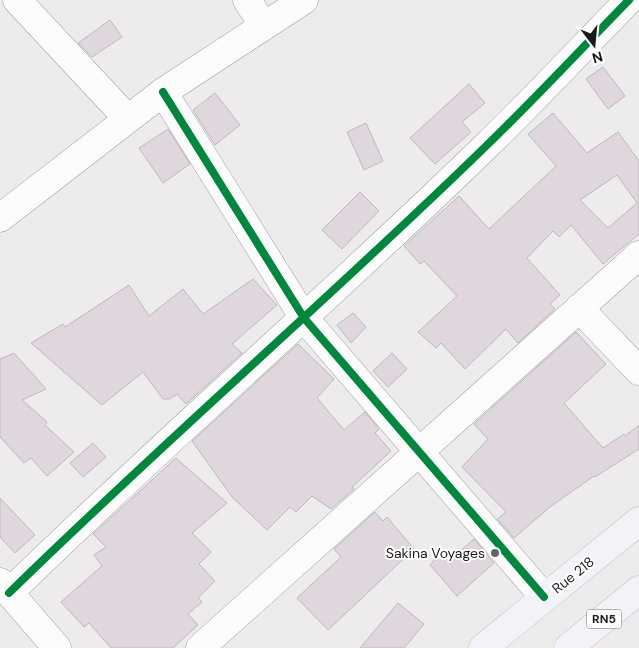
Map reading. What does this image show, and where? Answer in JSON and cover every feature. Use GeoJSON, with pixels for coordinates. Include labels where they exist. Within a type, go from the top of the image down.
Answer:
{"type":"FeatureCollection","features":[{"type":"Feature","properties":{"kind":"highway","name":"Rue 218"},"geometry":{"type":"LineString","coordinates":[[483,648],[639,521]]}},
{"type":"Feature","properties":{"kind":"highway","name":"RN5"},"geometry":{"type":"LineString","coordinates":[[568,648],[639,590]]}},
{"type":"Feature","properties":{"kind":"street"},"geometry":{"type":"LineString","coordinates":[[17,0],[128,119]]}},
{"type":"Feature","properties":{"kind":"street"},"geometry":{"type":"LineString","coordinates":[[247,0],[263,26]]}},
{"type":"Feature","properties":{"kind":"street"},"geometry":{"type":"LineString","coordinates":[[0,218],[163,92],[304,0]]}},
{"type":"Feature","properties":{"kind":"street"},"geometry":{"type":"LineString","coordinates":[[46,644],[5,588],[88,516],[304,318],[485,147],[629,0]]}},
{"type":"Feature","properties":{"kind":"street"},"geometry":{"type":"LineString","coordinates":[[163,92],[304,318],[544,597]]}},
{"type":"Feature","properties":{"kind":"street"},"geometry":{"type":"LineString","coordinates":[[200,648],[639,255]]}},
{"type":"Feature","properties":{"kind":"street"},"geometry":{"type":"LineString","coordinates":[[579,308],[639,371]]}},
{"type":"Feature","properties":{"kind":"building"},"geometry":{"type":"Polygon","coordinates":[[[110,20],[122,37],[92,57],[78,43],[110,20]]]}},
{"type":"Feature","properties":{"kind":"building"},"geometry":{"type":"Polygon","coordinates":[[[603,67],[625,96],[608,109],[586,79],[603,67]]]}},
{"type":"Feature","properties":{"kind":"building"},"geometry":{"type":"Polygon","coordinates":[[[469,84],[485,103],[462,122],[471,132],[435,164],[410,138],[469,84]]]}},
{"type":"Feature","properties":{"kind":"building"},"geometry":{"type":"Polygon","coordinates":[[[215,93],[240,125],[215,145],[193,110],[215,93]]]}},
{"type":"Feature","properties":{"kind":"building"},"geometry":{"type":"Polygon","coordinates":[[[553,113],[587,153],[618,132],[639,161],[639,234],[603,264],[571,225],[559,237],[553,231],[527,258],[560,295],[550,304],[555,309],[518,343],[506,329],[465,369],[441,343],[436,348],[418,332],[457,296],[424,261],[420,264],[404,246],[459,196],[489,229],[556,166],[528,134],[553,113]],[[617,175],[580,200],[608,228],[637,203],[617,175]]]}},
{"type":"Feature","properties":{"kind":"building"},"geometry":{"type":"Polygon","coordinates":[[[366,123],[383,161],[364,170],[347,132],[366,123]]]}},
{"type":"Feature","properties":{"kind":"building"},"geometry":{"type":"Polygon","coordinates":[[[168,129],[190,164],[163,183],[139,148],[168,129]]]}},
{"type":"Feature","properties":{"kind":"building"},"geometry":{"type":"Polygon","coordinates":[[[360,192],[379,211],[342,249],[322,230],[360,192]]]}},
{"type":"Feature","properties":{"kind":"building"},"geometry":{"type":"Polygon","coordinates":[[[253,279],[277,305],[232,344],[242,353],[186,404],[177,394],[170,399],[163,399],[143,372],[102,405],[31,343],[63,324],[65,327],[129,285],[149,316],[183,289],[203,314],[253,279]]]}},
{"type":"Feature","properties":{"kind":"building"},"geometry":{"type":"Polygon","coordinates":[[[353,313],[366,327],[351,343],[337,325],[353,313]]]}},
{"type":"Feature","properties":{"kind":"building"},"geometry":{"type":"Polygon","coordinates":[[[576,332],[606,364],[564,403],[603,448],[624,434],[625,436],[639,425],[639,449],[594,476],[550,507],[514,538],[497,519],[506,512],[462,467],[488,439],[474,424],[576,332]]]}},
{"type":"Feature","properties":{"kind":"building"},"geometry":{"type":"Polygon","coordinates":[[[298,344],[334,379],[317,398],[344,430],[365,412],[379,429],[375,433],[391,451],[352,487],[354,489],[331,509],[312,496],[296,512],[290,507],[267,530],[232,497],[192,441],[298,344]]]}},
{"type":"Feature","properties":{"kind":"building"},"geometry":{"type":"Polygon","coordinates":[[[14,353],[46,389],[22,400],[47,422],[45,425],[74,452],[47,476],[31,458],[24,463],[0,437],[0,359],[14,353]]]}},
{"type":"Feature","properties":{"kind":"building"},"geometry":{"type":"Polygon","coordinates":[[[392,353],[407,369],[388,387],[373,371],[392,353]]]}},
{"type":"Feature","properties":{"kind":"building"},"geometry":{"type":"Polygon","coordinates":[[[93,443],[106,457],[83,477],[70,463],[93,443]]]}},
{"type":"Feature","properties":{"kind":"building"},"geometry":{"type":"Polygon","coordinates":[[[176,458],[227,503],[192,533],[211,552],[199,564],[215,581],[198,598],[202,602],[188,614],[198,625],[173,648],[111,648],[89,623],[84,627],[61,602],[102,566],[94,555],[106,547],[93,534],[176,458]]]}},
{"type":"Feature","properties":{"kind":"building"},"geometry":{"type":"Polygon","coordinates":[[[0,498],[35,535],[15,553],[0,537],[0,498]]]}},
{"type":"Feature","properties":{"kind":"building"},"geometry":{"type":"Polygon","coordinates":[[[375,512],[383,521],[387,517],[414,549],[328,630],[297,598],[341,557],[334,549],[375,512]]]}},
{"type":"Feature","properties":{"kind":"building"},"geometry":{"type":"Polygon","coordinates":[[[474,539],[494,563],[457,596],[430,565],[443,549],[451,559],[474,539]]]}},
{"type":"Feature","properties":{"kind":"building"},"geometry":{"type":"Polygon","coordinates":[[[398,603],[424,624],[404,648],[360,648],[398,603]]]}},
{"type":"Feature","properties":{"kind":"cycle path"},"geometry":{"type":"LineString","coordinates":[[9,593],[484,148],[629,0]]}},
{"type":"Feature","properties":{"kind":"cycle path"},"geometry":{"type":"LineString","coordinates":[[163,92],[304,318],[544,597]]}},
{"type":"Feature","properties":{"kind":"place","name":"Sakina Voyages"},"geometry":{"type":"Point","coordinates":[495,553]}}]}
